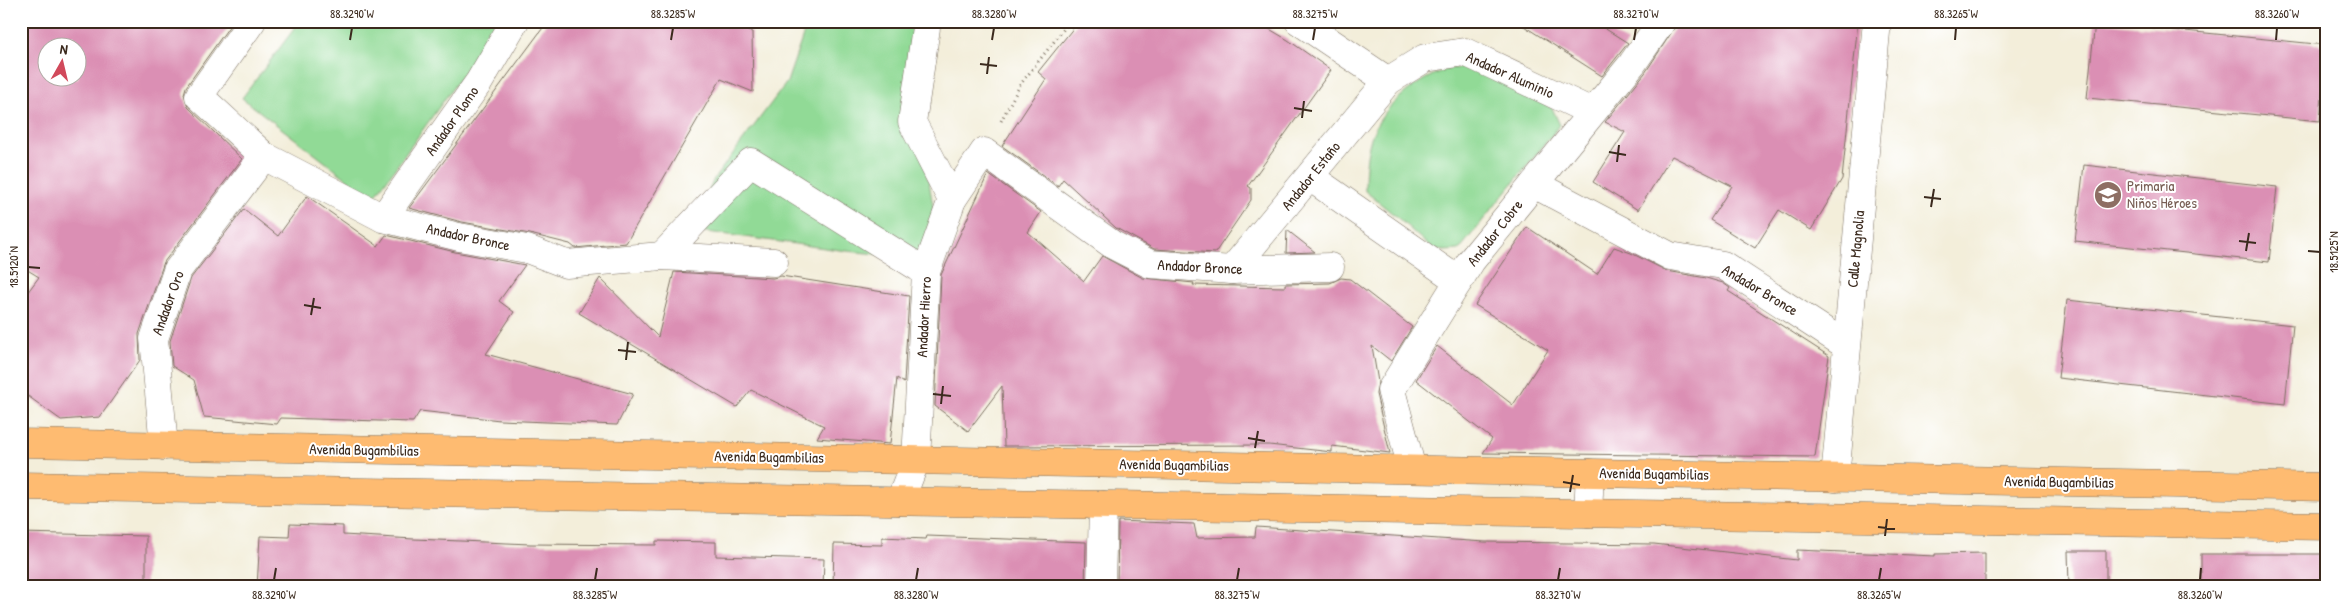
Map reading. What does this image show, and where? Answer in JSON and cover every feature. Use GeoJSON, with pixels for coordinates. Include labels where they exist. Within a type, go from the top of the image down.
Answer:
{"type":"FeatureCollection","features":[{"type":"Feature","properties":{"kind":"main road","name":"Avenida Bugambilias"},"geometry":{"type":"LineString","coordinates":[[21,443],[2327,487]]}},
{"type":"Feature","properties":{"kind":"main road"},"geometry":{"type":"LineString","coordinates":[[21,486],[2327,526]]}},
{"type":"Feature","properties":{"kind":"street","name":"Andador Bronce"},"geometry":{"type":"LineString","coordinates":[[252,21],[199,96],[264,156],[383,218],[459,237],[527,249],[566,264],[662,256],[774,262]]}},
{"type":"Feature","properties":{"kind":"street","name":"Andador Plomo"},"geometry":{"type":"LineString","coordinates":[[383,218],[479,82],[515,21]]}},
{"type":"Feature","properties":{"kind":"street"},"geometry":{"type":"LineString","coordinates":[[928,21],[912,122],[952,200]]}},
{"type":"Feature","properties":{"kind":"street"},"geometry":{"type":"LineString","coordinates":[[1299,21],[1388,81]]}},
{"type":"Feature","properties":{"kind":"street","name":"Andador Cobre"},"geometry":{"type":"LineString","coordinates":[[1412,469],[1391,390],[1471,261],[1632,64],[1662,21]]}},
{"type":"Feature","properties":{"kind":"street","name":"Calle Magnolia"},"geometry":{"type":"LineString","coordinates":[[1835,478],[1877,21]]}},
{"type":"Feature","properties":{"kind":"street","name":"Andador Aluminio"},"geometry":{"type":"LineString","coordinates":[[1388,81],[1425,58],[1465,52],[1592,112]]}},
{"type":"Feature","properties":{"kind":"street","name":"Andador Estaño"},"geometry":{"type":"LineString","coordinates":[[1232,270],[1388,81]]}},
{"type":"Feature","properties":{"kind":"street","name":"Andador Bronce"},"geometry":{"type":"LineString","coordinates":[[984,152],[1112,246],[1150,264],[1232,270],[1330,267]]}},
{"type":"Feature","properties":{"kind":"street","name":"Andador Hierro"},"geometry":{"type":"LineString","coordinates":[[900,501],[916,460],[926,272],[952,200],[984,152]]}},
{"type":"Feature","properties":{"kind":"street","name":"Andador Oro"},"geometry":{"type":"LineString","coordinates":[[164,446],[154,339],[177,272],[264,156]]}},
{"type":"Feature","properties":{"kind":"street"},"geometry":{"type":"LineString","coordinates":[[662,256],[751,162],[926,272]]}},
{"type":"Feature","properties":{"kind":"street"},"geometry":{"type":"LineString","coordinates":[[1310,177],[1459,281]]}},
{"type":"Feature","properties":{"kind":"street","name":"Andador Bronce"},"geometry":{"type":"LineString","coordinates":[[1534,184],[1670,256],[1723,265],[1846,345]]}},
{"type":"Feature","properties":{"kind":"street"},"geometry":{"type":"LineString","coordinates":[[1588,513],[1590,473]]}},
{"type":"Feature","properties":{"kind":"street"},"geometry":{"type":"LineString","coordinates":[[1101,587],[1103,505]]}},
{"type":"Feature","properties":{"kind":"path"},"geometry":{"type":"LineString","coordinates":[[984,152],[1020,85],[1070,21]]}},
{"type":"Feature","properties":{"kind":"green space"},"geometry":{"type":"Polygon","coordinates":[[[300,21],[501,21],[373,199],[242,98],[300,21]]]}},
{"type":"Feature","properties":{"kind":"green space"},"geometry":{"type":"Polygon","coordinates":[[[808,21],[919,21],[909,113],[929,182],[937,230],[917,258],[847,251],[700,231],[699,213],[714,179],[787,82],[808,21]]]}},
{"type":"Feature","properties":{"kind":"green space"},"geometry":{"type":"Polygon","coordinates":[[[1451,68],[1479,69],[1552,108],[1560,125],[1459,250],[1444,251],[1431,248],[1365,191],[1365,178],[1371,138],[1384,114],[1415,85],[1439,72],[1451,68]]]}},
{"type":"Feature","properties":{"kind":"building"},"geometry":{"type":"Polygon","coordinates":[[[21,21],[233,21],[186,87],[184,94],[188,107],[242,159],[164,262],[139,334],[140,360],[100,417],[61,420],[21,391],[21,301],[39,277],[21,266],[21,21]]]}},
{"type":"Feature","properties":{"kind":"building"},"geometry":{"type":"Polygon","coordinates":[[[548,21],[727,21],[752,32],[753,92],[721,79],[626,243],[575,248],[570,244],[530,234],[462,222],[409,208],[548,21]]]}},
{"type":"Feature","properties":{"kind":"building"},"geometry":{"type":"Polygon","coordinates":[[[1079,21],[1256,21],[1288,40],[1331,70],[1248,186],[1251,188],[1251,200],[1215,253],[1154,249],[1116,228],[1063,179],[1058,186],[1002,146],[1046,79],[1038,72],[1079,21]]]}},
{"type":"Feature","properties":{"kind":"building"},"geometry":{"type":"Polygon","coordinates":[[[1516,21],[1593,21],[1628,43],[1602,76],[1516,21]]]}},
{"type":"Feature","properties":{"kind":"building"},"geometry":{"type":"Polygon","coordinates":[[[1679,21],[1858,21],[1842,179],[1811,230],[1779,210],[1755,248],[1710,220],[1732,186],[1672,156],[1638,210],[1593,182],[1625,132],[1605,122],[1645,73],[1679,21]]]}},
{"type":"Feature","properties":{"kind":"building"},"geometry":{"type":"Polygon","coordinates":[[[2095,22],[2326,45],[2320,121],[2087,98],[2095,22]]]}},
{"type":"Feature","properties":{"kind":"building"},"geometry":{"type":"Polygon","coordinates":[[[2084,165],[2277,187],[2269,262],[2075,241],[2084,165]]]}},
{"type":"Feature","properties":{"kind":"building"},"geometry":{"type":"Polygon","coordinates":[[[988,174],[1041,212],[1028,232],[1084,281],[1102,256],[1143,278],[1194,283],[1193,285],[1285,287],[1285,284],[1330,283],[1341,278],[1350,279],[1412,327],[1391,361],[1372,346],[1378,382],[1376,394],[1390,453],[1332,446],[1332,452],[1269,445],[1004,446],[1002,386],[968,431],[935,406],[941,275],[988,174]]]}},
{"type":"Feature","properties":{"kind":"building"},"geometry":{"type":"Polygon","coordinates":[[[307,196],[378,246],[386,235],[455,252],[525,265],[499,301],[514,312],[486,354],[633,394],[617,425],[500,420],[420,411],[413,422],[281,418],[277,424],[204,417],[194,380],[172,366],[170,341],[191,278],[244,209],[278,236],[307,196]]]}},
{"type":"Feature","properties":{"kind":"building"},"geometry":{"type":"Polygon","coordinates":[[[1527,227],[1597,274],[1614,247],[1631,253],[1667,271],[1723,283],[1730,288],[1728,291],[1829,356],[1815,457],[1483,453],[1492,439],[1416,380],[1437,346],[1513,405],[1548,350],[1475,305],[1527,227]]]}},
{"type":"Feature","properties":{"kind":"building"},"geometry":{"type":"Polygon","coordinates":[[[1287,230],[1315,252],[1286,253],[1287,230]]]}},
{"type":"Feature","properties":{"kind":"building"},"geometry":{"type":"Polygon","coordinates":[[[674,272],[773,278],[781,276],[909,296],[904,383],[897,378],[890,444],[817,438],[824,426],[751,390],[737,407],[579,313],[600,278],[658,337],[674,272]]]}},
{"type":"Feature","properties":{"kind":"building"},"geometry":{"type":"Polygon","coordinates":[[[2067,300],[2293,325],[2285,404],[2058,378],[2067,300]]]}},
{"type":"Feature","properties":{"kind":"building"},"geometry":{"type":"Polygon","coordinates":[[[1118,521],[1194,524],[1197,538],[1255,537],[1256,527],[1485,542],[1654,544],[1797,560],[1797,550],[1935,556],[1935,554],[1985,553],[1985,587],[1117,587],[1118,521]]]}},
{"type":"Feature","properties":{"kind":"building"},"geometry":{"type":"Polygon","coordinates":[[[290,524],[343,526],[343,535],[530,544],[656,545],[656,541],[716,542],[716,556],[824,559],[823,587],[257,587],[260,536],[289,537],[290,524]]]}},
{"type":"Feature","properties":{"kind":"building"},"geometry":{"type":"Polygon","coordinates":[[[21,533],[146,536],[146,587],[21,587],[21,533]]]}},
{"type":"Feature","properties":{"kind":"building"},"geometry":{"type":"Polygon","coordinates":[[[927,536],[1086,542],[1085,587],[833,587],[834,544],[882,545],[882,537],[926,539],[927,536]]]}},
{"type":"Feature","properties":{"kind":"building"},"geometry":{"type":"Polygon","coordinates":[[[2068,551],[2106,551],[2106,586],[2069,585],[2068,551]]]}},
{"type":"Feature","properties":{"kind":"building"},"geometry":{"type":"Polygon","coordinates":[[[2201,554],[2323,554],[2323,587],[2201,587],[2201,554]]]}},
{"type":"Feature","properties":{"kind":"place","name":"Primaria Niños Héroes"},"geometry":{"type":"Point","coordinates":[2108,195]}}]}
